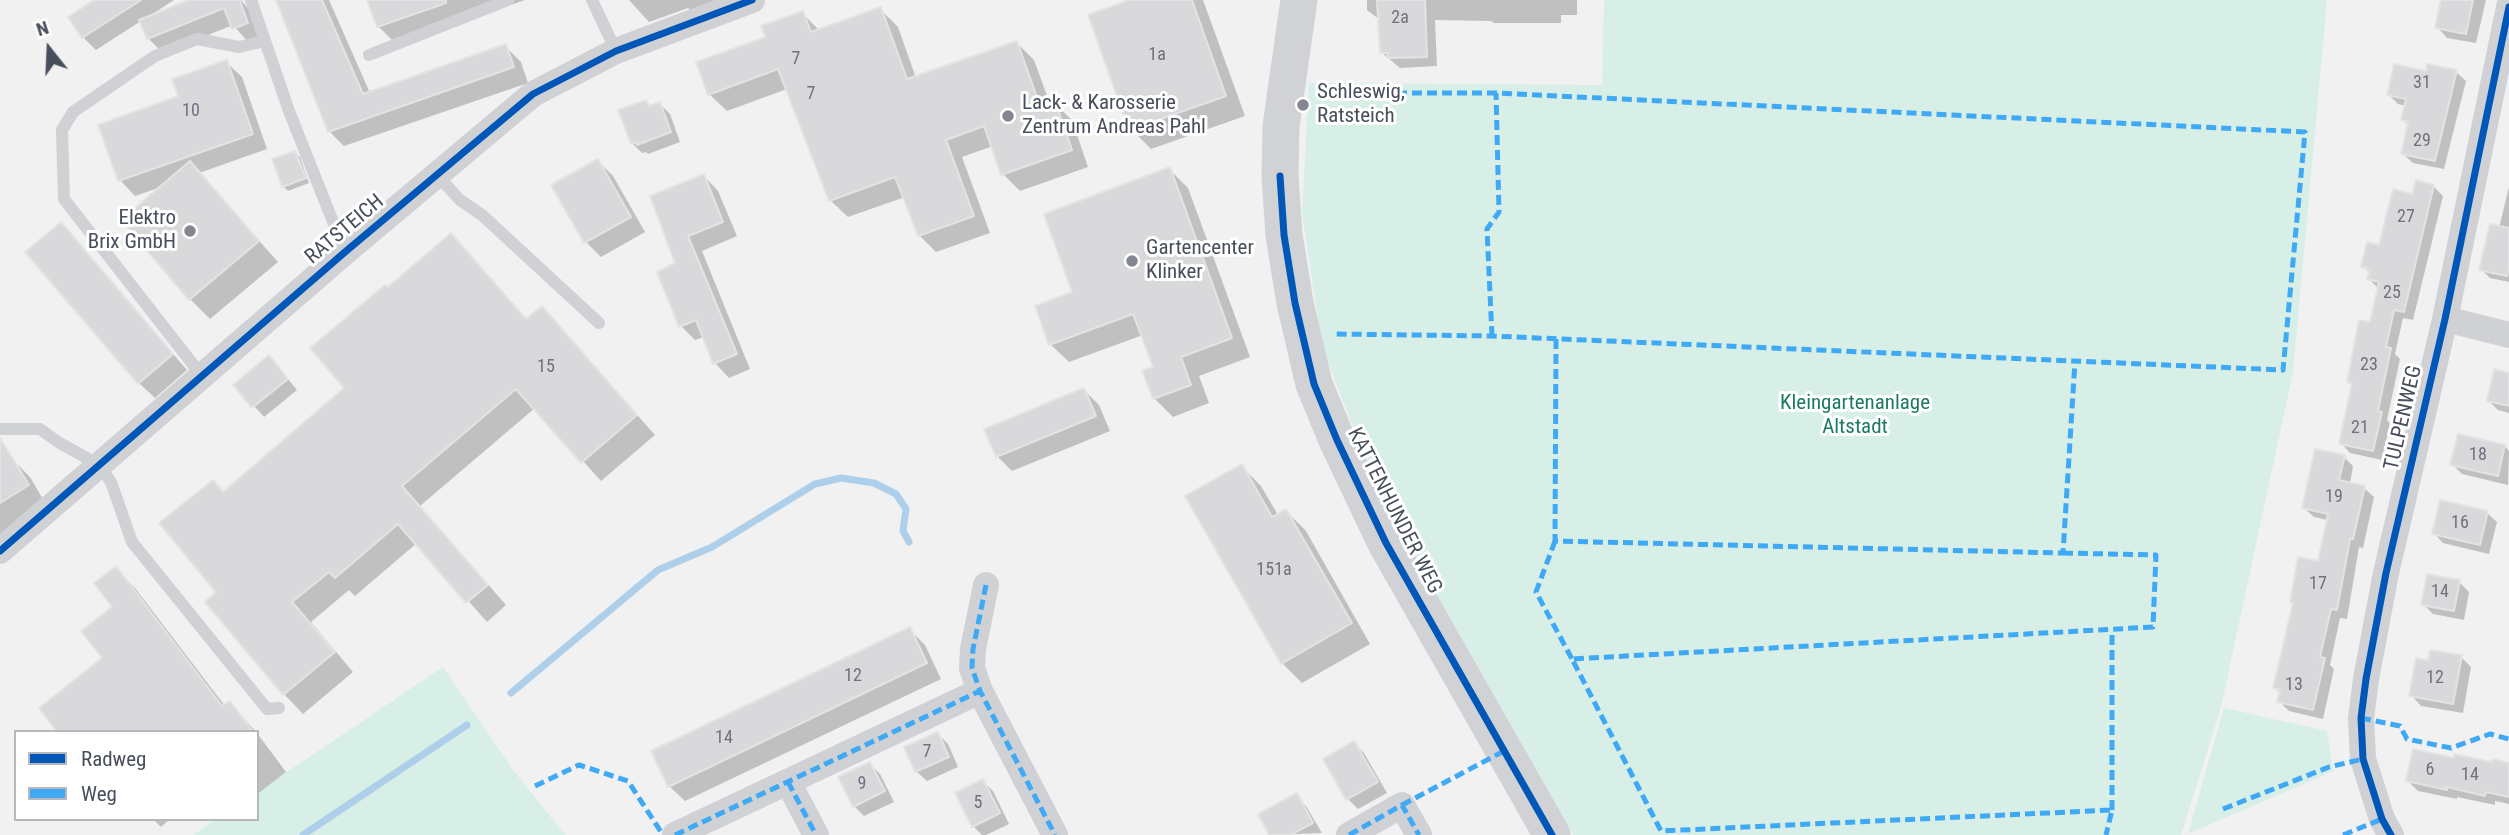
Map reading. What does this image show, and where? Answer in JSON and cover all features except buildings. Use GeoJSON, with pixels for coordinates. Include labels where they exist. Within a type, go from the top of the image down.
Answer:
{"type":"FeatureCollection","features":[{"type":"Feature","properties":{"kind":"street","name":"RATSTEICH"},"geometry":{"type":"LineString","coordinates":[[0,551],[345,252],[533,94],[616,51],[752,0]]}},
{"type":"Feature","properties":{"kind":"street","name":"KATTENHUNDER WEG"},"geometry":{"type":"LineString","coordinates":[[1299,0],[1281,125],[1280,176],[1284,235],[1295,303],[1314,384],[1337,440],[1386,543],[1552,835]]}},
{"type":"Feature","properties":{"kind":"street","name":"TULPENWEG"},"geometry":{"type":"LineString","coordinates":[[2391,835],[2382,819],[2363,759],[2361,718],[2366,679],[2386,573],[2445,319],[2509,7]]}},
{"type":"Feature","properties":{"kind":"street"},"geometry":{"type":"LineString","coordinates":[[2445,319],[2509,335]]}},
{"type":"Feature","properties":{"kind":"street"},"geometry":{"type":"LineString","coordinates":[[986,585],[972,649],[972,668],[980,691],[1055,835]]}},
{"type":"Feature","properties":{"kind":"street"},"geometry":{"type":"LineString","coordinates":[[674,835],[980,691]]}},
{"type":"Feature","properties":{"kind":"street"},"geometry":{"type":"LineString","coordinates":[[788,782],[816,835]]}},
{"type":"Feature","properties":{"kind":"street"},"geometry":{"type":"LineString","coordinates":[[1349,835],[1402,805],[1419,835]]}},
{"type":"Feature","properties":{"kind":"lane"},"geometry":{"type":"LineString","coordinates":[[251,0],[289,111],[345,252]]}},
{"type":"Feature","properties":{"kind":"lane"},"geometry":{"type":"LineString","coordinates":[[369,55],[508,0]]}},
{"type":"Feature","properties":{"kind":"lane"},"geometry":{"type":"LineString","coordinates":[[592,0],[616,51]]}},
{"type":"Feature","properties":{"kind":"lane"},"geometry":{"type":"LineString","coordinates":[[202,376],[64,200],[62,130],[74,112],[155,56],[197,39],[240,47],[265,41]]}},
{"type":"Feature","properties":{"kind":"lane"},"geometry":{"type":"LineString","coordinates":[[437,175],[460,200],[499,230],[599,323]]}},
{"type":"Feature","properties":{"kind":"lane"},"geometry":{"type":"LineString","coordinates":[[0,429],[40,429],[99,465],[111,482],[132,542],[267,709],[279,708]]}},
{"type":"Feature","properties":{"kind":"green space","name":"Kleingartenanlage Altstadt"},"geometry":{"type":"Polygon","coordinates":[[[1604,0],[2327,0],[2293,372],[2221,707],[2181,835],[1573,835],[1399,529],[1352,424],[1322,346],[1302,213],[1309,83],[1602,85],[1604,0]]]}},
{"type":"Feature","properties":{"kind":"green space"},"geometry":{"type":"Polygon","coordinates":[[[443,667],[513,770],[565,835],[193,835],[213,821],[259,821],[259,791],[443,667]]]}},
{"type":"Feature","properties":{"kind":"green space"},"geometry":{"type":"Polygon","coordinates":[[[2224,708],[2327,731],[2333,771],[2188,834],[2224,708]]]}},
{"type":"Feature","properties":{"kind":"waterway"},"geometry":{"type":"LineString","coordinates":[[511,693],[658,570],[712,547],[815,484],[841,478],[874,483],[896,494],[906,509],[903,531],[909,542]]}},
{"type":"Feature","properties":{"kind":"waterway"},"geometry":{"type":"LineString","coordinates":[[303,835],[467,725]]}},
{"type":"Feature","properties":{"kind":"marked path"},"geometry":{"type":"LineString","coordinates":[[1322,93],[1496,93],[2305,132],[2283,370],[1492,336],[1335,334]]}},
{"type":"Feature","properties":{"kind":"marked path"},"geometry":{"type":"LineString","coordinates":[[1492,336],[1487,229],[1499,212],[1496,93]]}},
{"type":"Feature","properties":{"kind":"marked path"},"geometry":{"type":"LineString","coordinates":[[1556,339],[1555,541],[2063,553],[2075,361]]}},
{"type":"Feature","properties":{"kind":"marked path"},"geometry":{"type":"LineString","coordinates":[[1555,541],[1536,592],[1572,659]]}},
{"type":"Feature","properties":{"kind":"marked path"},"geometry":{"type":"LineString","coordinates":[[2063,553],[2156,555],[2153,627],[1572,659],[1661,831],[2112,810],[2106,835]]}},
{"type":"Feature","properties":{"kind":"marked path"},"geometry":{"type":"LineString","coordinates":[[986,585],[973,649],[972,668],[980,691],[1055,835]]}},
{"type":"Feature","properties":{"kind":"marked path"},"geometry":{"type":"LineString","coordinates":[[2112,630],[2112,810]]}},
{"type":"Feature","properties":{"kind":"marked path"},"geometry":{"type":"LineString","coordinates":[[675,835],[980,691]]}},
{"type":"Feature","properties":{"kind":"marked path"},"geometry":{"type":"LineString","coordinates":[[2361,718],[2400,726],[2407,739],[2451,748],[2490,734],[2509,739]]}},
{"type":"Feature","properties":{"kind":"marked path"},"geometry":{"type":"LineString","coordinates":[[1402,805],[1504,751]]}},
{"type":"Feature","properties":{"kind":"marked path"},"geometry":{"type":"LineString","coordinates":[[2223,809],[2329,767],[2363,759]]}},
{"type":"Feature","properties":{"kind":"marked path"},"geometry":{"type":"LineString","coordinates":[[535,786],[579,765],[628,781],[663,835]]}},
{"type":"Feature","properties":{"kind":"marked path"},"geometry":{"type":"LineString","coordinates":[[788,782],[816,835]]}},
{"type":"Feature","properties":{"kind":"marked path"},"geometry":{"type":"LineString","coordinates":[[1349,835],[1402,805],[1419,835]]}},
{"type":"Feature","properties":{"kind":"marked path"},"geometry":{"type":"LineString","coordinates":[[2343,835],[2382,819]]}},
{"type":"Feature","properties":{"kind":"cycle path"},"geometry":{"type":"LineString","coordinates":[[0,551],[345,252],[533,94],[616,51],[752,0]]}},
{"type":"Feature","properties":{"kind":"cycle path"},"geometry":{"type":"LineString","coordinates":[[2391,835],[2382,819],[2363,759],[2361,718],[2366,679],[2386,573],[2445,319],[2509,7]]}},
{"type":"Feature","properties":{"kind":"cycle path"},"geometry":{"type":"LineString","coordinates":[[1280,176],[1284,235],[1295,303],[1314,384],[1337,440],[1386,543],[1552,835]]}},
{"type":"Feature","properties":{"kind":"place","name":"Schleswig, Ratsteich"},"geometry":{"type":"Point","coordinates":[1303,105]}},
{"type":"Feature","properties":{"kind":"place","name":"Lack- & Karosserie Zentrum Andreas Pahl"},"geometry":{"type":"Point","coordinates":[1008,116]}},
{"type":"Feature","properties":{"kind":"place","name":"Elektro Brix GmbH"},"geometry":{"type":"Point","coordinates":[190,231]}},
{"type":"Feature","properties":{"kind":"place","name":"Gartencenter Klinker"},"geometry":{"type":"Point","coordinates":[1132,261]}}]}
